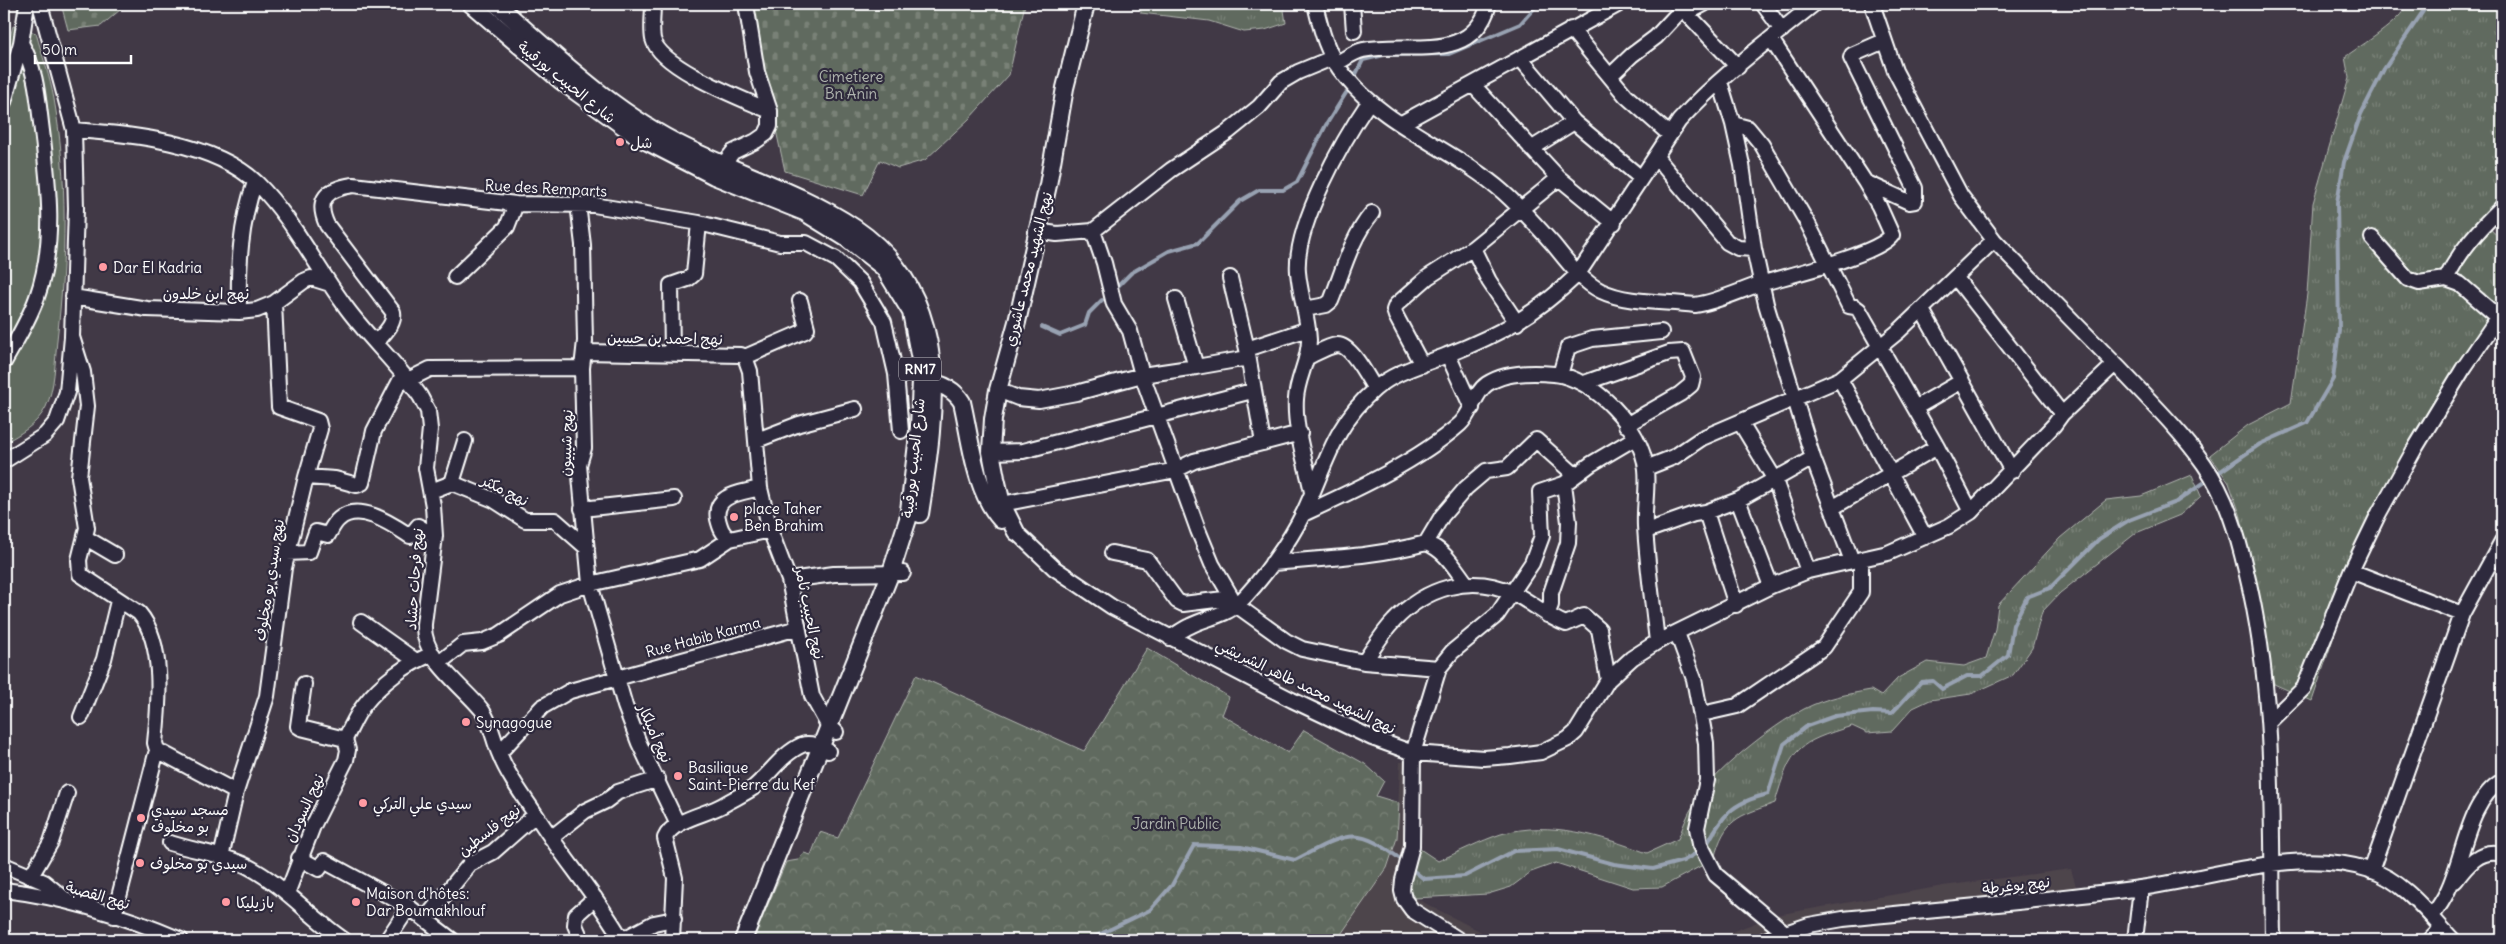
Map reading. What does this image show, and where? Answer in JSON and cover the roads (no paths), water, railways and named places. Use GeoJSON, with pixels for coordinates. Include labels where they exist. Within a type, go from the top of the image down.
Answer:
{"type":"FeatureCollection","features":[{"type":"Feature","properties":{"kind":"main road","name":"شارع الحبيب بورقيبة"},"geometry":{"type":"LineString","coordinates":[[471,4],[561,81],[638,137],[719,170],[808,202],[854,227],[881,248],[896,266],[919,308],[930,346],[928,381],[929,447],[918,522],[742,940]]}},
{"type":"Feature","properties":{"kind":"main road","name":"شارع الحبيب بورقيبة"},"geometry":{"type":"LineString","coordinates":[[496,4],[582,78],[618,106],[719,170]]}},
{"type":"Feature","properties":{"kind":"main road","name":"نهج الشهيد محمد عاشوري"},"geometry":{"type":"LineString","coordinates":[[1016,532],[1002,504],[991,452],[998,390],[1017,322],[1048,185],[1065,88],[1086,4]]}},
{"type":"Feature","properties":{"kind":"main road"},"geometry":{"type":"LineString","coordinates":[[928,381],[957,394],[962,402],[974,462],[985,493],[997,516],[1005,525],[1016,532]]}},
{"type":"Feature","properties":{"kind":"main road","name":"شارع الحبيب بورقيبة"},"geometry":{"type":"LineString","coordinates":[[749,940],[823,749]]}},
{"type":"Feature","properties":{"kind":"street"},"geometry":{"type":"LineString","coordinates":[[4,102],[21,43],[27,4]]}},
{"type":"Feature","properties":{"kind":"street"},"geometry":{"type":"LineString","coordinates":[[4,461],[45,435],[57,421],[67,392],[72,337],[76,199],[74,130],[40,4]]}},
{"type":"Feature","properties":{"kind":"street"},"geometry":{"type":"LineString","coordinates":[[653,4],[653,39],[660,51],[673,63],[706,82],[770,111]]}},
{"type":"Feature","properties":{"kind":"street"},"geometry":{"type":"LineString","coordinates":[[719,170],[733,152],[766,134],[770,126],[770,111],[757,72],[746,4]]}},
{"type":"Feature","properties":{"kind":"street"},"geometry":{"type":"LineString","coordinates":[[1315,4],[1324,41],[1334,61],[1369,102],[1462,162],[1522,209],[1588,283],[1603,292],[1627,298],[1695,305],[1706,304],[1762,284],[1830,265],[1879,245],[1892,236],[1879,206],[1865,182],[1771,39]]}},
{"type":"Feature","properties":{"kind":"street"},"geometry":{"type":"LineString","coordinates":[[1352,4],[1354,31]]}},
{"type":"Feature","properties":{"kind":"street"},"geometry":{"type":"LineString","coordinates":[[1036,232],[1057,234],[1093,231],[1171,170],[1228,132],[1260,106],[1281,82],[1362,50],[1456,44],[1476,29],[1489,4]]}},
{"type":"Feature","properties":{"kind":"street"},"geometry":{"type":"LineString","coordinates":[[1402,124],[1474,86],[1571,29],[1619,4]]}},
{"type":"Feature","properties":{"kind":"street"},"geometry":{"type":"LineString","coordinates":[[1610,76],[1632,55],[1656,37],[1683,8],[1704,4]]}},
{"type":"Feature","properties":{"kind":"street"},"geometry":{"type":"LineString","coordinates":[[1763,4],[1782,30]]}},
{"type":"Feature","properties":{"kind":"street"},"geometry":{"type":"LineString","coordinates":[[1170,638],[1189,626],[1222,614],[1272,563],[1303,514],[1343,423],[1375,389],[1392,377],[1448,355],[1518,323],[1540,308],[1578,274],[1614,223],[1669,134],[1694,104],[1814,4]]}},
{"type":"Feature","properties":{"kind":"street"},"geometry":{"type":"LineString","coordinates":[[1872,4],[1895,71],[1961,196],[1994,240],[2166,417],[2205,465],[2220,490],[2234,524],[2258,619],[2270,721],[2273,940]]}},
{"type":"Feature","properties":{"kind":"street"},"geometry":{"type":"LineString","coordinates":[[1683,8],[1738,67]]}},
{"type":"Feature","properties":{"kind":"street"},"geometry":{"type":"LineString","coordinates":[[1571,29],[1626,96],[1669,134]]}},
{"type":"Feature","properties":{"kind":"street"},"geometry":{"type":"LineString","coordinates":[[1865,182],[1909,202],[1915,200],[1915,188],[1851,58],[1852,55],[1884,41]]}},
{"type":"Feature","properties":{"kind":"street"},"geometry":{"type":"LineString","coordinates":[[4,362],[24,326],[37,297],[45,266],[49,234],[49,204],[37,92],[33,69],[21,43]]}},
{"type":"Feature","properties":{"kind":"street"},"geometry":{"type":"LineString","coordinates":[[1520,58],[1574,122],[1642,178]]}},
{"type":"Feature","properties":{"kind":"street"},"geometry":{"type":"LineString","coordinates":[[1702,714],[1737,706],[1824,647],[1861,592],[1856,560],[1832,508],[1813,458],[1762,284],[1754,249],[1747,194],[1733,124],[1720,82]]}},
{"type":"Feature","properties":{"kind":"street"},"geometry":{"type":"LineString","coordinates":[[1474,86],[1559,178],[1614,223]]}},
{"type":"Feature","properties":{"kind":"street"},"geometry":{"type":"LineString","coordinates":[[1312,493],[1300,434],[1296,396],[1308,357],[1308,330],[1298,272],[1303,236],[1333,160],[1369,102]]}},
{"type":"Feature","properties":{"kind":"street"},"geometry":{"type":"LineString","coordinates":[[1531,149],[1574,122]]}},
{"type":"Feature","properties":{"kind":"street"},"geometry":{"type":"LineString","coordinates":[[1733,124],[1748,128],[1762,145],[1808,224],[1849,306],[1855,306],[1859,310],[1937,447],[1971,512]]}},
{"type":"Feature","properties":{"kind":"street","name":"نهج فرحات حشاد"},"geometry":{"type":"LineString","coordinates":[[74,130],[119,133],[178,145],[238,168],[255,182],[287,218],[343,304],[420,396],[428,411],[430,429],[426,468],[431,491],[435,536],[424,633],[436,659],[482,710],[491,728],[499,753],[535,814],[595,898],[622,940]]}},
{"type":"Feature","properties":{"kind":"street"},"geometry":{"type":"LineString","coordinates":[[1656,157],[1727,242],[1738,248],[1754,249]]}},
{"type":"Feature","properties":{"kind":"street"},"geometry":{"type":"LineString","coordinates":[[1422,365],[1396,316],[1394,310],[1396,305],[1436,271],[1473,248],[1559,178]]}},
{"type":"Feature","properties":{"kind":"street"},"geometry":{"type":"LineString","coordinates":[[239,312],[239,262],[242,231],[255,182]]}},
{"type":"Feature","properties":{"kind":"street","name":"Rue des Remparts"},"geometry":{"type":"LineString","coordinates":[[376,343],[394,320],[393,312],[327,225],[321,211],[325,196],[341,187],[353,185],[516,204],[578,204],[699,223],[780,244],[806,244],[836,259],[860,282],[876,305],[889,336],[896,374],[901,431]]}},
{"type":"Feature","properties":{"kind":"street"},"geometry":{"type":"LineString","coordinates":[[455,277],[507,227],[516,204]]}},
{"type":"Feature","properties":{"kind":"street","name":"نهج شيبيون"},"geometry":{"type":"LineString","coordinates":[[578,204],[583,245],[584,352],[582,368],[584,448],[579,466],[582,509],[590,584],[617,680]]}},
{"type":"Feature","properties":{"kind":"street"},"geometry":{"type":"LineString","coordinates":[[2446,279],[2456,257],[2484,224],[2502,207]]}},
{"type":"Feature","properties":{"kind":"street"},"geometry":{"type":"LineString","coordinates":[[1305,309],[1326,305],[1331,301],[1349,255],[1362,228],[1372,213]]}},
{"type":"Feature","properties":{"kind":"street"},"geometry":{"type":"LineString","coordinates":[[672,353],[670,285],[688,279],[694,274],[699,223]]}},
{"type":"Feature","properties":{"kind":"street"},"geometry":{"type":"LineString","coordinates":[[1093,231],[1104,263],[1114,304],[1130,331],[1142,375],[1176,470],[1212,564],[1234,601],[1286,642],[1302,649],[1364,662],[1439,668]]}},
{"type":"Feature","properties":{"kind":"street"},"geometry":{"type":"LineString","coordinates":[[2270,721],[2304,688],[2351,571],[2379,512],[2414,450],[2500,315],[2460,284],[2446,279],[2414,282],[2408,279],[2372,238]]}},
{"type":"Feature","properties":{"kind":"street"},"geometry":{"type":"LineString","coordinates":[[1646,468],[1674,456],[1702,438],[1840,379],[1922,310],[1994,240]]}},
{"type":"Feature","properties":{"kind":"street"},"geometry":{"type":"LineString","coordinates":[[1473,248],[1489,281],[1518,323]]}},
{"type":"Feature","properties":{"kind":"street","name":"نهج ابن خلدون"},"geometry":{"type":"LineString","coordinates":[[73,297],[147,308],[239,312],[257,310],[274,303],[311,278],[330,284]]}},
{"type":"Feature","properties":{"kind":"street"},"geometry":{"type":"LineString","coordinates":[[1230,278],[1247,353],[1252,392],[1263,443]]}},
{"type":"Feature","properties":{"kind":"street"},"geometry":{"type":"LineString","coordinates":[[1956,278],[2062,414]]}},
{"type":"Feature","properties":{"kind":"street"},"geometry":{"type":"LineString","coordinates":[[1176,299],[1196,367]]}},
{"type":"Feature","properties":{"kind":"street"},"geometry":{"type":"LineString","coordinates":[[745,357],[805,332],[807,328],[800,300]]}},
{"type":"Feature","properties":{"kind":"street","name":"نهج سيدي بو مخلوف"},"geometry":{"type":"LineString","coordinates":[[221,857],[236,792],[267,696],[287,553],[320,425],[318,421],[279,407],[274,303]]}},
{"type":"Feature","properties":{"kind":"street"},"geometry":{"type":"LineString","coordinates":[[1922,310],[2012,471]]}},
{"type":"Feature","properties":{"kind":"street"},"geometry":{"type":"LineString","coordinates":[[998,390],[1018,398],[1039,400],[1076,393],[1142,375],[1196,367],[1247,353],[1308,330]]}},
{"type":"Feature","properties":{"kind":"street"},"geometry":{"type":"LineString","coordinates":[[1560,375],[1568,347],[1592,339],[1661,332]]}},
{"type":"Feature","properties":{"kind":"street"},"geometry":{"type":"LineString","coordinates":[[72,337],[83,372],[87,406],[79,477],[87,523],[86,538],[79,560],[80,574],[118,601],[139,613],[146,622],[153,643],[157,667],[155,743],[157,750],[114,916]]}},
{"type":"Feature","properties":{"kind":"street"},"geometry":{"type":"LineString","coordinates":[[1308,357],[1338,345],[1345,346],[1375,389]]}},
{"type":"Feature","properties":{"kind":"street","name":"نهج احمد بن حسين"},"geometry":{"type":"LineString","coordinates":[[584,352],[741,355],[745,357]]}},
{"type":"Feature","properties":{"kind":"street"},"geometry":{"type":"LineString","coordinates":[[1584,383],[1669,353],[1682,352],[1693,377],[1691,385],[1680,394],[1626,425]]}},
{"type":"Feature","properties":{"kind":"street"},"geometry":{"type":"LineString","coordinates":[[1448,355],[1472,408]]}},
{"type":"Feature","properties":{"kind":"street","name":"نهج الحبيب ثامر"},"geometry":{"type":"LineString","coordinates":[[745,357],[750,371],[760,488],[770,530],[789,580],[812,696],[832,728]]}},
{"type":"Feature","properties":{"kind":"street","name":"نهج الشهيد محمد طاهر الشريشي"},"geometry":{"type":"LineString","coordinates":[[1016,532],[1054,568],[1080,587],[1138,622],[1372,738],[1413,753],[1484,758],[1541,752],[1568,739],[1576,732],[1608,680],[1632,658],[1657,642],[1736,605],[1771,586],[1808,571],[1888,553],[1925,537],[1971,512],[2012,471],[2062,414],[2115,364]]}},
{"type":"Feature","properties":{"kind":"street"},"geometry":{"type":"LineString","coordinates":[[306,477],[335,479],[357,485],[362,483],[374,431],[406,378],[430,369],[582,368]]}},
{"type":"Feature","properties":{"kind":"street"},"geometry":{"type":"LineString","coordinates":[[1303,514],[1352,491],[1427,448],[1461,424],[1485,386],[1499,378],[1538,373],[1560,375],[1584,383],[1603,396],[1626,425],[1634,438],[1646,468],[1646,531],[1657,642]]}},
{"type":"Feature","properties":{"kind":"street"},"geometry":{"type":"LineString","coordinates":[[1840,379],[1925,537]]}},
{"type":"Feature","properties":{"kind":"street"},"geometry":{"type":"LineString","coordinates":[[1915,408],[1962,381]]}},
{"type":"Feature","properties":{"kind":"street"},"geometry":{"type":"LineString","coordinates":[[991,452],[1023,451],[1252,392]]}},
{"type":"Feature","properties":{"kind":"street"},"geometry":{"type":"LineString","coordinates":[[757,440],[799,424],[855,409]]}},
{"type":"Feature","properties":{"kind":"street"},"geometry":{"type":"LineString","coordinates":[[1740,422],[1774,478],[1808,571]]}},
{"type":"Feature","properties":{"kind":"street"},"geometry":{"type":"LineString","coordinates":[[1002,504],[1176,470],[1194,461],[1300,434]]}},
{"type":"Feature","properties":{"kind":"street"},"geometry":{"type":"LineString","coordinates":[[1458,940],[1412,910],[1404,899],[1403,880],[1412,846],[1413,753],[1439,668],[1452,652],[1489,623],[1513,593],[1532,563],[1542,536],[1540,492],[1569,480],[1634,438]]}},
{"type":"Feature","properties":{"kind":"street"},"geometry":{"type":"LineString","coordinates":[[1426,543],[1442,516],[1466,488],[1486,471],[1507,468],[1536,440],[1569,480],[1568,543],[1551,593],[1551,605],[1547,615]]}},
{"type":"Feature","properties":{"kind":"street"},"geometry":{"type":"LineString","coordinates":[[431,491],[452,483],[465,441]]}},
{"type":"Feature","properties":{"kind":"street"},"geometry":{"type":"LineString","coordinates":[[1832,508],[1937,447]]}},
{"type":"Feature","properties":{"kind":"street"},"geometry":{"type":"LineString","coordinates":[[1646,531],[1738,500],[1774,478],[1813,458]]}},
{"type":"Feature","properties":{"kind":"street","name":"نهج مكثر"},"geometry":{"type":"LineString","coordinates":[[452,483],[494,500],[525,520],[555,520],[587,548]]}},
{"type":"Feature","properties":{"kind":"street"},"geometry":{"type":"LineString","coordinates":[[730,539],[720,529],[717,512],[719,502],[725,498],[760,488]]}},
{"type":"Feature","properties":{"kind":"street"},"geometry":{"type":"LineString","coordinates":[[582,509],[674,498]]}},
{"type":"Feature","properties":{"kind":"street"},"geometry":{"type":"LineString","coordinates":[[1738,500],[1771,586]]}},
{"type":"Feature","properties":{"kind":"street"},"geometry":{"type":"LineString","coordinates":[[1706,512],[1736,605]]}},
{"type":"Feature","properties":{"kind":"street"},"geometry":{"type":"LineString","coordinates":[[287,553],[309,552],[316,532],[328,535],[339,519],[350,514],[364,514],[378,518],[410,536],[418,526],[435,536]]}},
{"type":"Feature","properties":{"kind":"street"},"geometry":{"type":"LineString","coordinates":[[304,684],[298,726],[345,740],[363,706],[376,692],[416,661],[436,659],[463,644],[490,639],[560,594],[590,584],[700,559],[730,539],[770,530]]}},
{"type":"Feature","properties":{"kind":"street"},"geometry":{"type":"LineString","coordinates":[[86,538],[115,555]]}},
{"type":"Feature","properties":{"kind":"street"},"geometry":{"type":"LineString","coordinates":[[2371,871],[2462,614],[2502,541]]}},
{"type":"Feature","properties":{"kind":"street"},"geometry":{"type":"LineString","coordinates":[[1272,563],[1399,551],[1426,543],[1436,547],[1445,554],[1466,583]]}},
{"type":"Feature","properties":{"kind":"street"},"geometry":{"type":"LineString","coordinates":[[1112,553],[1147,560],[1177,601],[1182,604],[1234,601]]}},
{"type":"Feature","properties":{"kind":"street"},"geometry":{"type":"LineString","coordinates":[[2351,571],[2462,614]]}},
{"type":"Feature","properties":{"kind":"street"},"geometry":{"type":"LineString","coordinates":[[789,580],[834,574],[897,572]]}},
{"type":"Feature","properties":{"kind":"street"},"geometry":{"type":"LineString","coordinates":[[1364,662],[1386,630],[1407,610],[1439,590],[1466,583],[1482,584],[1513,593],[1547,615],[1566,624],[1584,616],[1596,624],[1602,640],[1608,680]]}},
{"type":"Feature","properties":{"kind":"street"},"geometry":{"type":"LineString","coordinates":[[80,717],[104,659],[118,601]]}},
{"type":"Feature","properties":{"kind":"street"},"geometry":{"type":"LineString","coordinates":[[1182,604],[1189,626]]}},
{"type":"Feature","properties":{"kind":"street"},"geometry":{"type":"LineString","coordinates":[[361,622],[416,661]]}},
{"type":"Feature","properties":{"kind":"street","name":"Rue Habib Karma"},"geometry":{"type":"LineString","coordinates":[[499,753],[542,707],[570,691],[617,680],[643,670],[726,650],[798,628]]}},
{"type":"Feature","properties":{"kind":"street"},"geometry":{"type":"LineString","coordinates":[[1677,633],[1694,679],[1706,743],[1707,780],[1697,828],[1700,844],[1716,875],[1784,932]]}},
{"type":"Feature","properties":{"kind":"street","name":"نهج أميلكار"},"geometry":{"type":"LineString","coordinates":[[617,680],[633,729],[678,825]]}},
{"type":"Feature","properties":{"kind":"street","name":"نهج السودان"},"geometry":{"type":"LineString","coordinates":[[288,891],[299,858],[346,760],[348,750],[345,740]]}},
{"type":"Feature","properties":{"kind":"street"},"geometry":{"type":"LineString","coordinates":[[672,940],[675,878],[665,838],[667,833],[678,825],[713,811],[752,789],[796,749],[808,744],[823,749]]}},
{"type":"Feature","properties":{"kind":"street"},"geometry":{"type":"LineString","coordinates":[[157,750],[236,792]]}},
{"type":"Feature","properties":{"kind":"street"},"geometry":{"type":"LineString","coordinates":[[551,838],[585,811],[606,802],[618,792],[658,779]]}},
{"type":"Feature","properties":{"kind":"street"},"geometry":{"type":"LineString","coordinates":[[2448,890],[2476,810],[2487,793],[2501,781]]}},
{"type":"Feature","properties":{"kind":"street"},"geometry":{"type":"LineString","coordinates":[[31,876],[50,842],[67,793]]}},
{"type":"Feature","properties":{"kind":"street","name":"نهج فلسطين"},"geometry":{"type":"LineString","coordinates":[[426,918],[470,864],[493,852],[535,814]]}},
{"type":"Feature","properties":{"kind":"street"},"geometry":{"type":"LineString","coordinates":[[170,842],[245,865],[288,891],[318,922],[344,940]]}},
{"type":"Feature","properties":{"kind":"street"},"geometry":{"type":"LineString","coordinates":[[2432,916],[2448,890],[2463,871],[2482,854],[2494,852],[2502,854]]}},
{"type":"Feature","properties":{"kind":"street"},"geometry":{"type":"LineString","coordinates":[[299,858],[318,869],[324,861],[409,907],[426,918],[452,940]]}},
{"type":"Feature","properties":{"kind":"street","name":"نهج يوغرطة"},"geometry":{"type":"LineString","coordinates":[[1765,940],[1784,932],[1844,919],[2141,888],[2272,864],[2305,860],[2338,863],[2371,871],[2400,886],[2432,916],[2453,940]]}},
{"type":"Feature","properties":{"kind":"street"},"geometry":{"type":"LineString","coordinates":[[4,865],[44,882],[69,902]]}},
{"type":"Feature","properties":{"kind":"street"},"geometry":{"type":"LineString","coordinates":[[2135,940],[2141,888]]}},
{"type":"Feature","properties":{"kind":"street","name":"نهج القصبة"},"geometry":{"type":"LineString","coordinates":[[4,890],[69,902],[152,928],[181,940]]}},
{"type":"Feature","properties":{"kind":"street"},"geometry":{"type":"LineString","coordinates":[[580,940],[574,920],[576,915],[595,898]]}},
{"type":"Feature","properties":{"kind":"street"},"geometry":{"type":"LineString","coordinates":[[386,940],[409,907]]}},
{"type":"Feature","properties":{"kind":"street"},"geometry":{"type":"LineString","coordinates":[[622,940],[654,923],[674,919]]}},
{"type":"Feature","properties":{"kind":"street"},"geometry":{"type":"LineString","coordinates":[[2430,940],[2442,928]]}},
{"type":"Feature","properties":{"kind":"waterway"},"geometry":{"type":"LineString","coordinates":[[1356,74],[1363,60],[1384,55],[1449,54],[1520,24],[1538,4]]}},
{"type":"Feature","properties":{"kind":"waterway"},"geometry":{"type":"LineString","coordinates":[[1706,846],[1723,818],[1737,806],[1768,794],[1784,744],[1807,726],[1835,716],[1873,712],[1892,713],[1921,682],[1933,681],[1942,689],[1967,676],[1982,676],[2008,655],[2013,625],[2027,597],[2050,588],[2099,539],[2129,520],[2176,502],[2260,444],[2307,423],[2333,379],[2339,330],[2337,202],[2344,162],[2361,114],[2384,69],[2428,4]]}},
{"type":"Feature","properties":{"kind":"waterway"},"geometry":{"type":"LineString","coordinates":[[1119,285],[1131,273],[1169,251],[1198,243],[1240,201],[1259,190],[1283,190],[1297,182],[1326,125],[1346,93]]}},
{"type":"Feature","properties":{"kind":"waterway"},"geometry":{"type":"LineString","coordinates":[[1042,327],[1060,335],[1085,325],[1089,313],[1102,300]]}},
{"type":"Feature","properties":{"kind":"waterway"},"geometry":{"type":"LineString","coordinates":[[1088,940],[1150,910],[1172,885],[1194,845],[1241,847],[1295,860],[1339,839],[1361,837],[1387,850],[1404,862]]}},
{"type":"Feature","properties":{"kind":"waterway"},"geometry":{"type":"LineString","coordinates":[[1409,867],[1424,879],[1465,876],[1514,851],[1558,849],[1614,864],[1653,869],[1683,861],[1700,851]]}},
{"type":"Feature","properties":{"kind":"place","name":"شل"},"geometry":{"type":"Point","coordinates":[620,142]}},
{"type":"Feature","properties":{"kind":"place","name":"Dar El Kadria"},"geometry":{"type":"Point","coordinates":[103,267]}},
{"type":"Feature","properties":{"kind":"place","name":"place Taher Ben Brahim"},"geometry":{"type":"Point","coordinates":[734,517]}},
{"type":"Feature","properties":{"kind":"place","name":"Synagogue"},"geometry":{"type":"Point","coordinates":[466,722]}},
{"type":"Feature","properties":{"kind":"place","name":"Basilique Saint-Pierre du Kef"},"geometry":{"type":"Point","coordinates":[678,776]}},
{"type":"Feature","properties":{"kind":"place","name":"سيدي علي التركي"},"geometry":{"type":"Point","coordinates":[363,803]}},
{"type":"Feature","properties":{"kind":"place","name":"مسجد سيدي بو مخلوف"},"geometry":{"type":"Point","coordinates":[141,818]}},
{"type":"Feature","properties":{"kind":"place","name":"سيدي بو مخلوف"},"geometry":{"type":"Point","coordinates":[140,863]}},
{"type":"Feature","properties":{"kind":"place","name":"بازيليكا"},"geometry":{"type":"Point","coordinates":[226,902]}},
{"type":"Feature","properties":{"kind":"place","name":"Maison d'hôtes: Dar Boumakhlouf"},"geometry":{"type":"Point","coordinates":[356,902]}},
{"type":"Feature","properties":{"kind":"park label","name":"Cimetiere Bn Anin"},"geometry":{"type":"Point","coordinates":[851,84]}},
{"type":"Feature","properties":{"kind":"park label","name":"Jardin Public"},"geometry":{"type":"Point","coordinates":[1176,823]}}]}
